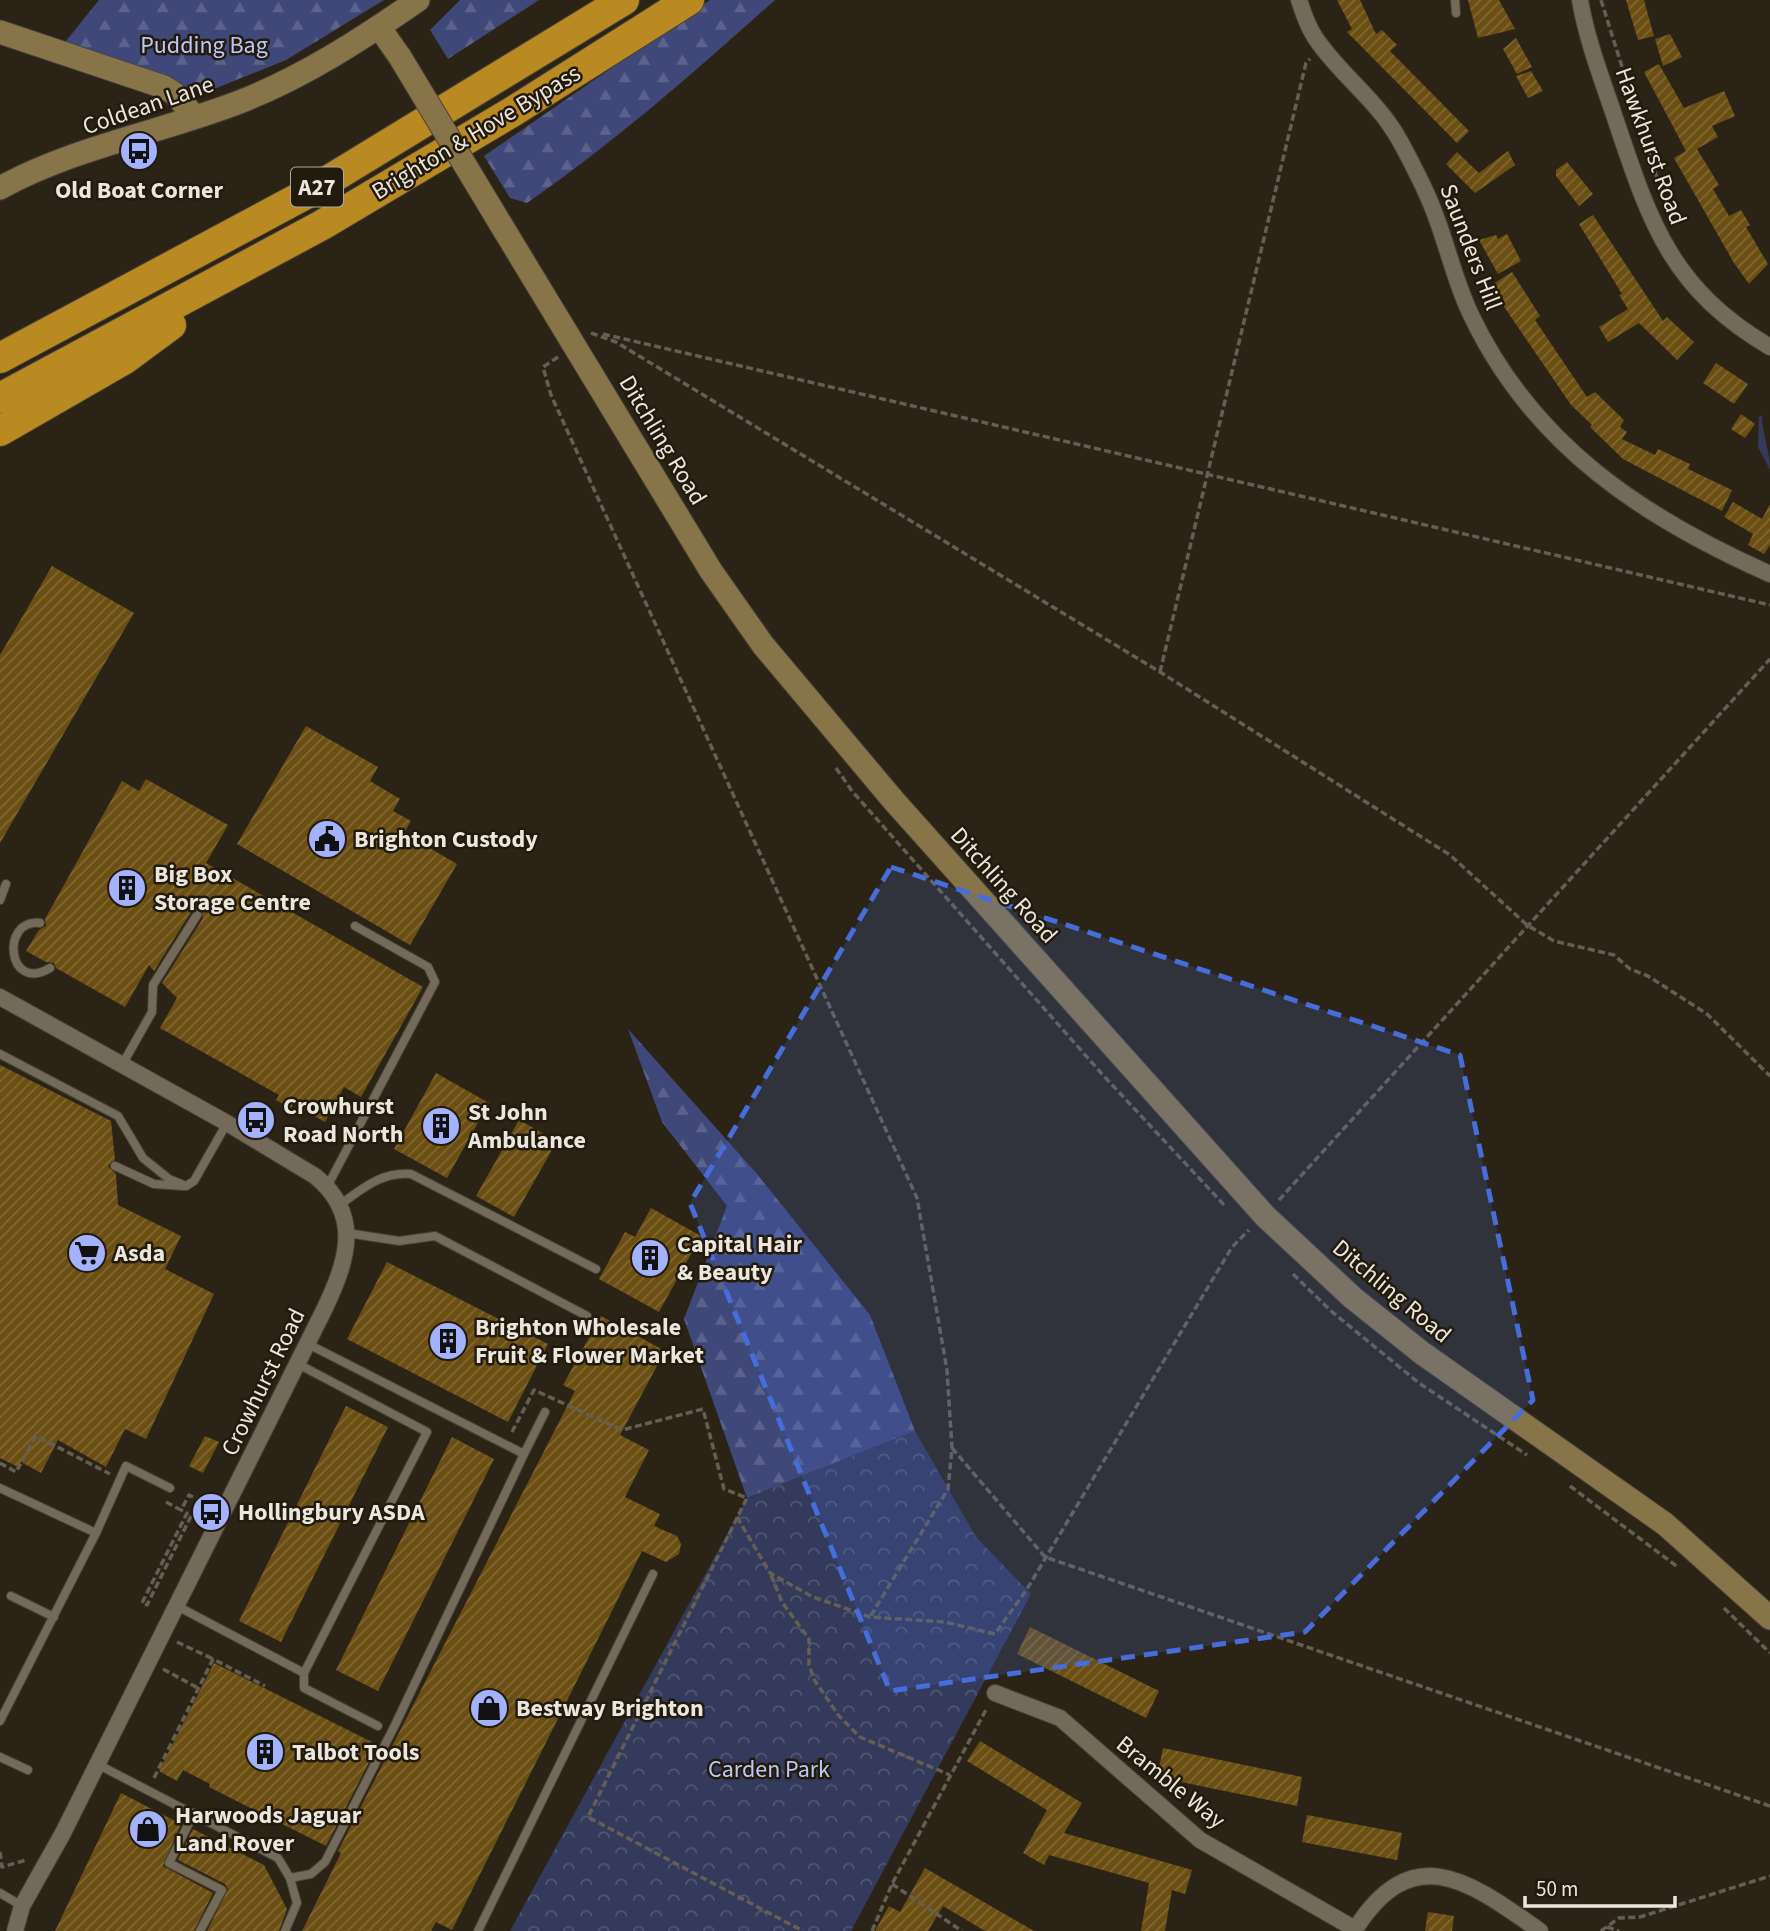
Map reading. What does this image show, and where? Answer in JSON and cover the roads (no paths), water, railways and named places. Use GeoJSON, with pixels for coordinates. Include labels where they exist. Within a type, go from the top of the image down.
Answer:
{"type":"FeatureCollection","features":[{"type":"Feature","properties":{"kind":"highway","name":"Brighton & Hove Bypass"},"geometry":{"type":"LineString","coordinates":[[0,358],[306,194],[624,0]]}},
{"type":"Feature","properties":{"kind":"highway","name":"Brighton & Hove Bypass"},"geometry":{"type":"LineString","coordinates":[[0,398],[244,269],[512,112],[689,0]]}},
{"type":"Feature","properties":{"kind":"highway"},"geometry":{"type":"LineString","coordinates":[[0,431],[125,359],[244,269]]}},
{"type":"Feature","properties":{"kind":"street","name":"Coldean Lane"},"geometry":{"type":"LineString","coordinates":[[0,188],[59,163],[241,102],[287,80],[379,27],[418,0]]}},
{"type":"Feature","properties":{"kind":"street","name":"Saunders Hill"},"geometry":{"type":"LineString","coordinates":[[1299,0],[1321,46],[1372,99],[1398,138],[1436,216],[1455,279],[1472,319],[1526,403],[1571,452],[1621,494],[1722,552],[1770,575]]}},
{"type":"Feature","properties":{"kind":"street","name":"Hawkhurst Road"},"geometry":{"type":"LineString","coordinates":[[1580,0],[1595,58],[1655,229],[1676,264],[1706,300],[1743,330],[1770,347]]}},
{"type":"Feature","properties":{"kind":"street","name":"Ditchling Road"},"geometry":{"type":"LineString","coordinates":[[379,27],[500,222],[566,350],[711,570],[763,645],[894,801],[1265,1216],[1353,1297],[1422,1353],[1665,1524],[1770,1618]]}},
{"type":"Feature","properties":{"kind":"street"},"geometry":{"type":"LineString","coordinates":[[0,32],[164,88],[175,94],[194,116]]}},
{"type":"Feature","properties":{"kind":"street","name":"Crowhurst Road"},"geometry":{"type":"LineString","coordinates":[[0,997],[315,1176],[327,1187],[338,1206],[347,1233],[345,1263],[308,1343],[51,1857],[22,1906],[15,1931]]}},
{"type":"Feature","properties":{"kind":"street","name":"Bramble Way"},"geometry":{"type":"LineString","coordinates":[[995,1693],[1059,1718],[1200,1840],[1355,1930]]}},
{"type":"Feature","properties":{"kind":"street"},"geometry":{"type":"LineString","coordinates":[[1355,1930],[1388,1889],[1418,1876],[1434,1876],[1451,1878],[1480,1891],[1541,1931]]}},
{"type":"Feature","properties":{"kind":"lane"},"geometry":{"type":"LineString","coordinates":[[1455,0],[1456,13]]}},
{"type":"Feature","properties":{"kind":"lane"},"geometry":{"type":"LineString","coordinates":[[0,900],[6,884]]}},
{"type":"Feature","properties":{"kind":"lane"},"geometry":{"type":"LineString","coordinates":[[122,1065],[152,1012],[153,985],[197,915]]}},
{"type":"Feature","properties":{"kind":"lane"},"geometry":{"type":"LineString","coordinates":[[40,923],[27,924],[16,931],[10,942],[10,955],[17,966],[29,973],[50,968]]}},
{"type":"Feature","properties":{"kind":"lane"},"geometry":{"type":"LineString","coordinates":[[327,1187],[435,982],[428,967],[355,926]]}},
{"type":"Feature","properties":{"kind":"lane"},"geometry":{"type":"LineString","coordinates":[[0,1054],[118,1116],[143,1158],[169,1179],[186,1186]]}},
{"type":"Feature","properties":{"kind":"lane"},"geometry":{"type":"LineString","coordinates":[[115,1166],[154,1184],[186,1186],[201,1171],[227,1124]]}},
{"type":"Feature","properties":{"kind":"lane"},"geometry":{"type":"LineString","coordinates":[[338,1206],[377,1180],[395,1174],[411,1174],[596,1269]]}},
{"type":"Feature","properties":{"kind":"lane"},"geometry":{"type":"LineString","coordinates":[[347,1233],[399,1241],[435,1236],[587,1316]]}},
{"type":"Feature","properties":{"kind":"lane"},"geometry":{"type":"LineString","coordinates":[[308,1343],[524,1454]]}},
{"type":"Feature","properties":{"kind":"lane"},"geometry":{"type":"LineString","coordinates":[[298,1364],[427,1432],[304,1673],[304,1688],[378,1726]]}},
{"type":"Feature","properties":{"kind":"lane"},"geometry":{"type":"LineString","coordinates":[[290,1878],[311,1874],[325,1861],[395,1725],[545,1412]]}},
{"type":"Feature","properties":{"kind":"lane"},"geometry":{"type":"LineString","coordinates":[[0,1721],[96,1533],[127,1466],[170,1488]]}},
{"type":"Feature","properties":{"kind":"lane"},"geometry":{"type":"LineString","coordinates":[[0,1488],[96,1533]]}},
{"type":"Feature","properties":{"kind":"lane"},"geometry":{"type":"LineString","coordinates":[[478,1931],[653,1574]]}},
{"type":"Feature","properties":{"kind":"lane"},"geometry":{"type":"LineString","coordinates":[[11,1597],[54,1616]]}},
{"type":"Feature","properties":{"kind":"lane"},"geometry":{"type":"LineString","coordinates":[[177,1606],[304,1673]]}},
{"type":"Feature","properties":{"kind":"lane"},"geometry":{"type":"LineString","coordinates":[[0,1757],[27,1770]]}},
{"type":"Feature","properties":{"kind":"lane"},"geometry":{"type":"LineString","coordinates":[[97,1764],[278,1858],[290,1878],[297,1903],[285,1931]]}},
{"type":"Feature","properties":{"kind":"lane"},"geometry":{"type":"LineString","coordinates":[[194,1813],[169,1863],[222,1890],[201,1931]]}},
{"type":"Feature","properties":{"kind":"lane"},"geometry":{"type":"LineString","coordinates":[[0,1894],[22,1906]]}},
{"type":"Feature","properties":{"kind":"place","name":"Old Boat Corner"},"geometry":{"type":"Point","coordinates":[139,151]}},
{"type":"Feature","properties":{"kind":"place","name":"Brighton Custody"},"geometry":{"type":"Point","coordinates":[327,839]}},
{"type":"Feature","properties":{"kind":"place","name":"Big Box Storage Centre"},"geometry":{"type":"Point","coordinates":[127,888]}},
{"type":"Feature","properties":{"kind":"place","name":"Crowhurst Road North"},"geometry":{"type":"Point","coordinates":[256,1120]}},
{"type":"Feature","properties":{"kind":"place","name":"St John Ambulance"},"geometry":{"type":"Point","coordinates":[441,1126]}},
{"type":"Feature","properties":{"kind":"place","name":"Asda"},"geometry":{"type":"Point","coordinates":[87,1253]}},
{"type":"Feature","properties":{"kind":"place","name":"Capital Hair & Beauty"},"geometry":{"type":"Point","coordinates":[650,1258]}},
{"type":"Feature","properties":{"kind":"place","name":"Brighton Wholesale Fruit & Flower Market"},"geometry":{"type":"Point","coordinates":[448,1341]}},
{"type":"Feature","properties":{"kind":"place","name":"Hollingbury ASDA"},"geometry":{"type":"Point","coordinates":[211,1512]}},
{"type":"Feature","properties":{"kind":"place","name":"Bestway Brighton"},"geometry":{"type":"Point","coordinates":[489,1708]}},
{"type":"Feature","properties":{"kind":"place","name":"Talbot Tools"},"geometry":{"type":"Point","coordinates":[265,1752]}},
{"type":"Feature","properties":{"kind":"place","name":"Harwoods Jaguar Land Rover"},"geometry":{"type":"Point","coordinates":[148,1829]}},
{"type":"Feature","properties":{"kind":"park label","name":"Pudding Bag"},"geometry":{"type":"Point","coordinates":[204,45]}},
{"type":"Feature","properties":{"kind":"park label","name":"Carden Park"},"geometry":{"type":"Point","coordinates":[769,1769]}}]}
